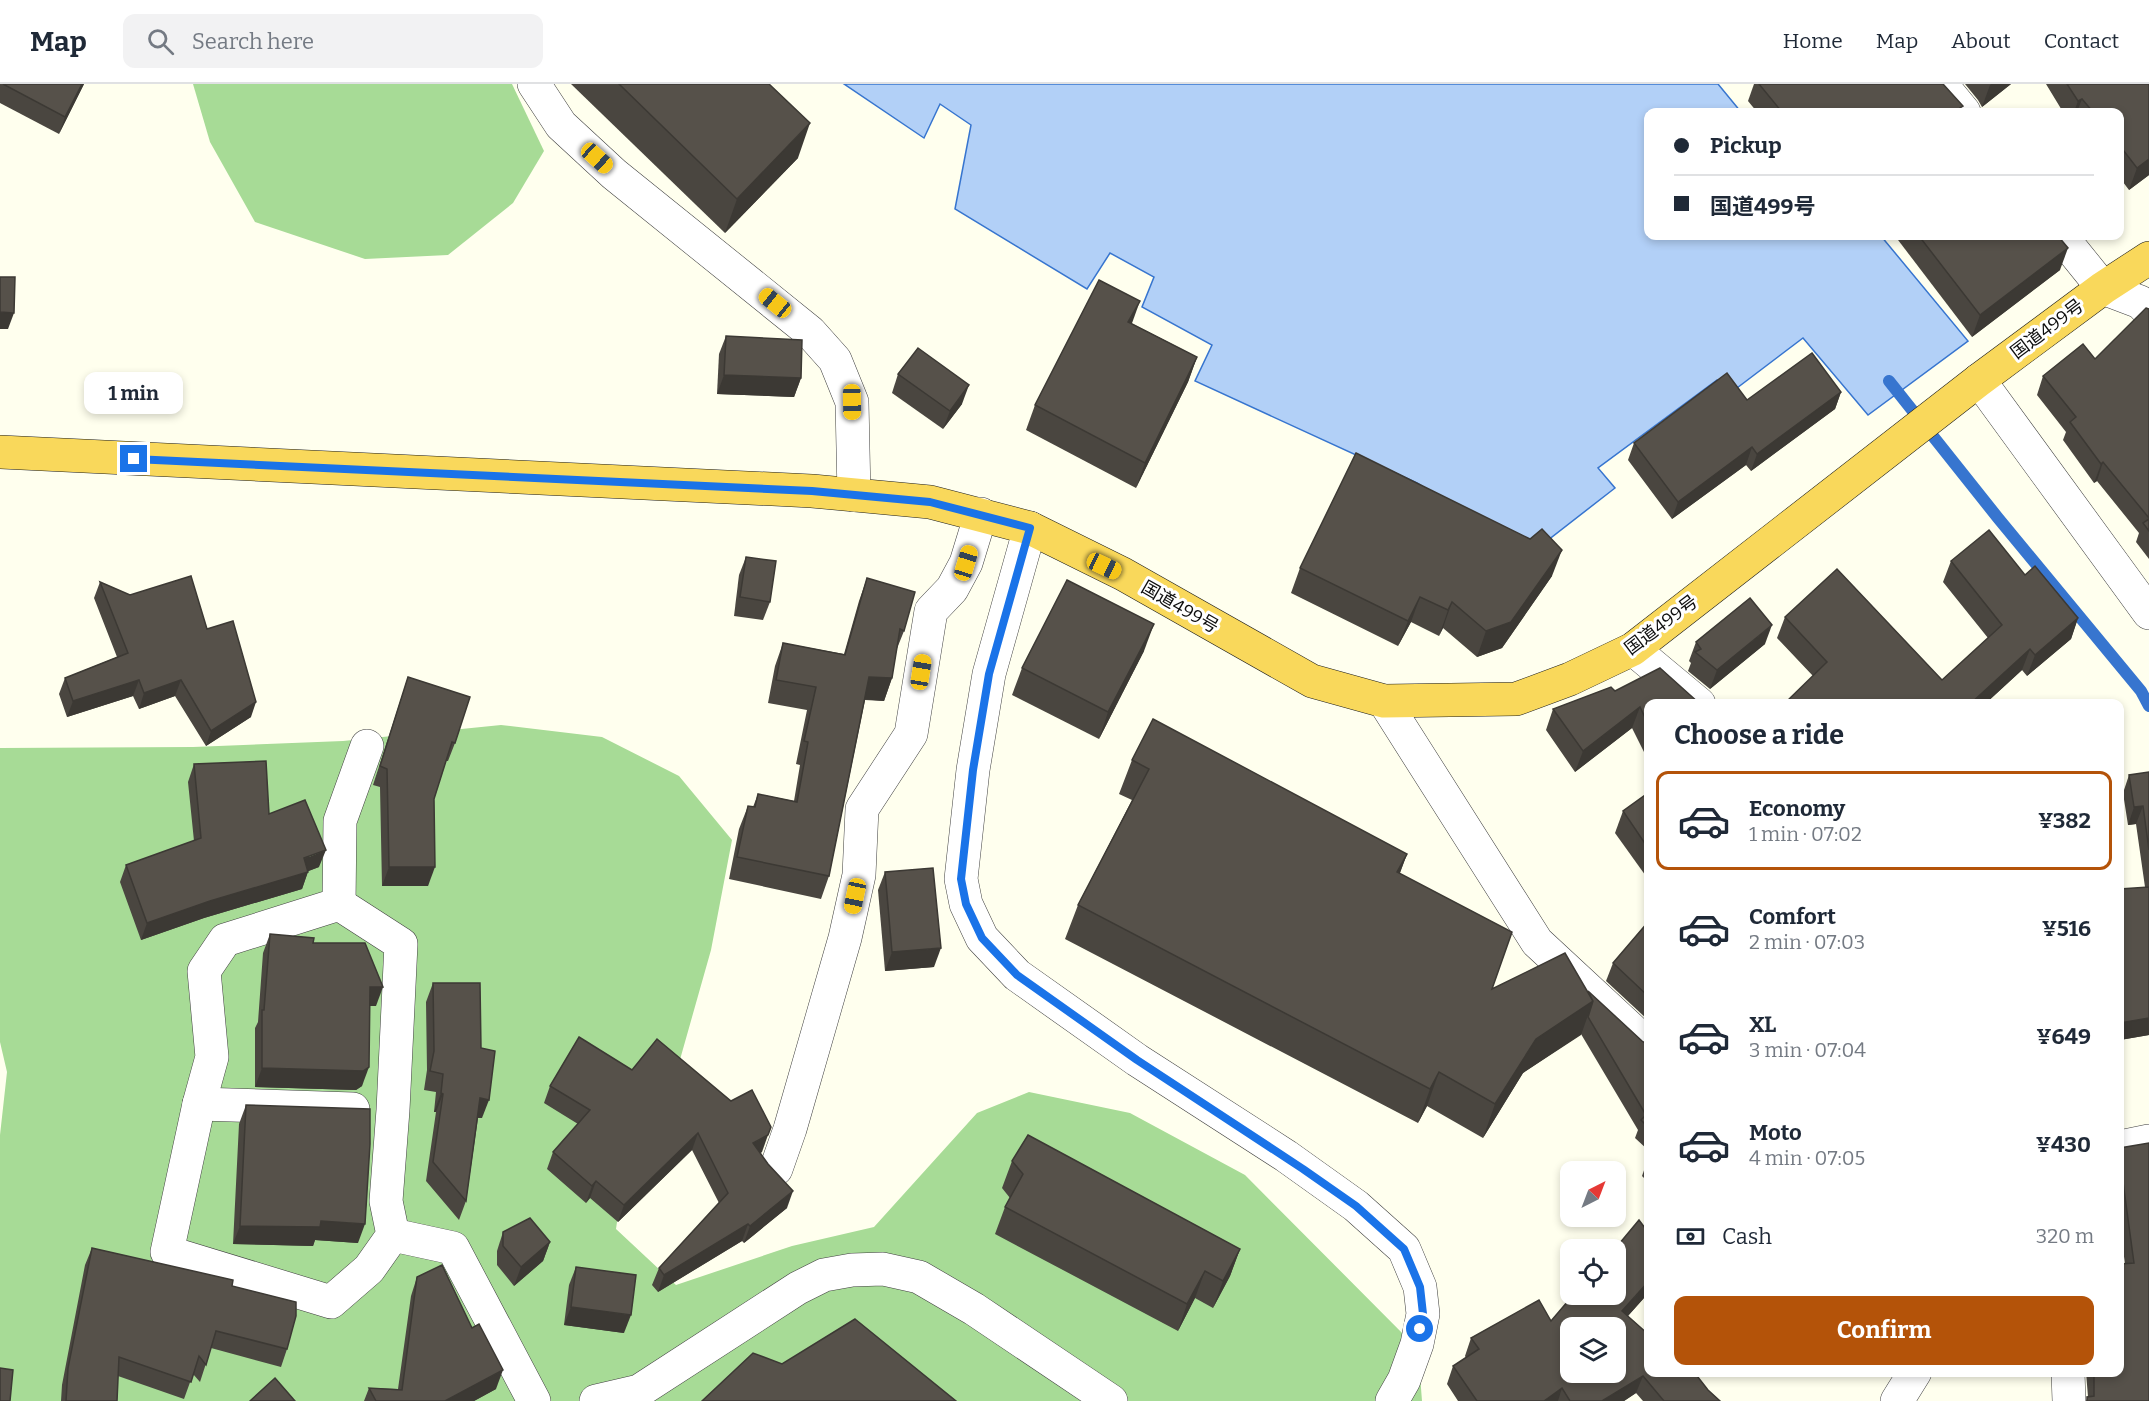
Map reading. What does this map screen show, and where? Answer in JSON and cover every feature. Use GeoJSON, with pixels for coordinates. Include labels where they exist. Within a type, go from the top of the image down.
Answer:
{"type":"FeatureCollection","features":[{"type":"Feature","properties":{"kind":"highway","name":"国道499号"},"geometry":{"type":"LineString","coordinates":[[0,452],[812,491],[930,502],[1030,528],[1123,574],[1312,681],[1384,701],[1516,699],[1570,679],[1633,649],[1979,380],[2103,288],[2149,258]]}},
{"type":"Feature","properties":{"kind":"street"},"geometry":{"type":"LineString","coordinates":[[534,84],[561,125],[614,174],[810,332],[835,360],[852,402],[854,495]]}},
{"type":"Feature","properties":{"kind":"street"},"geometry":{"type":"LineString","coordinates":[[1941,84],[1961,108]]}},
{"type":"Feature","properties":{"kind":"street"},"geometry":{"type":"LineString","coordinates":[[2064,240],[2103,288],[2140,302],[2149,311]]}},
{"type":"Feature","properties":{"kind":"street"},"geometry":{"type":"LineString","coordinates":[[1979,380],[2149,613]]}},
{"type":"Feature","properties":{"kind":"street"},"geometry":{"type":"LineString","coordinates":[[776,1170],[845,938],[859,875],[862,809],[911,734],[931,611],[952,589],[966,563],[981,514]]}},
{"type":"Feature","properties":{"kind":"street"},"geometry":{"type":"LineString","coordinates":[[1030,528],[989,674],[973,770],[961,879],[966,904],[982,938],[1017,975],[1137,1060],[1356,1206],[1404,1249],[1420,1287],[1423,1314],[1417,1344],[1404,1380],[1392,1401]]}},
{"type":"Feature","properties":{"kind":"street"},"geometry":{"type":"LineString","coordinates":[[1633,649],[1694,699]]}},
{"type":"Feature","properties":{"kind":"street"},"geometry":{"type":"LineString","coordinates":[[1384,701],[1537,942],[1644,1041]]}},
{"type":"Feature","properties":{"kind":"street"},"geometry":{"type":"LineString","coordinates":[[339,904],[340,821],[367,746]]}},
{"type":"Feature","properties":{"kind":"street"},"geometry":{"type":"LineString","coordinates":[[339,904],[401,944],[386,1201],[393,1235],[369,1269],[331,1302],[167,1252],[199,1104],[212,1057],[204,971],[225,940],[339,904]]}},
{"type":"Feature","properties":{"kind":"street"},"geometry":{"type":"LineString","coordinates":[[199,1104],[393,1110]]}},
{"type":"Feature","properties":{"kind":"street"},"geometry":{"type":"LineString","coordinates":[[2124,1146],[2149,1141]]}},
{"type":"Feature","properties":{"kind":"street"},"geometry":{"type":"LineString","coordinates":[[393,1235],[453,1248],[534,1401]]}},
{"type":"Feature","properties":{"kind":"street"},"geometry":{"type":"LineString","coordinates":[[596,1401],[639,1391],[798,1288],[824,1275],[852,1270],[884,1269],[919,1277],[937,1287],[974,1309],[1111,1401]]}},
{"type":"Feature","properties":{"kind":"street"},"geometry":{"type":"LineString","coordinates":[[1896,1401],[1911,1377]]}},
{"type":"Feature","properties":{"kind":"street"},"geometry":{"type":"LineString","coordinates":[[2068,1377],[2069,1401]]}},
{"type":"Feature","properties":{"kind":"green space"},"geometry":{"type":"Polygon","coordinates":[[[193,84],[512,84],[544,151],[513,203],[448,255],[365,259],[255,222],[210,142],[193,84]]]}},
{"type":"Feature","properties":{"kind":"green space"},"geometry":{"type":"Polygon","coordinates":[[[501,725],[602,737],[679,776],[732,840],[711,950],[668,1102],[622,1187],[616,1229],[676,1285],[792,1246],[874,1227],[977,1113],[1029,1092],[1130,1113],[1245,1175],[1418,1349],[1422,1401],[0,1401],[0,1135],[7,1072],[0,1042],[0,748],[193,747],[343,741],[501,725]]]}},
{"type":"Feature","properties":{"kind":"water"},"geometry":{"type":"Polygon","coordinates":[[[844,84],[1718,84],[1738,108],[1644,108],[1644,240],[1884,240],[1968,341],[1868,415],[1803,338],[1729,394],[1717,380],[1598,468],[1615,488],[1530,554],[1417,483],[1195,381],[1212,345],[1142,307],[1154,277],[1110,253],[1087,289],[955,209],[971,125],[940,104],[924,138],[844,84]]]}},
{"type":"Feature","properties":{"kind":"building"},"geometry":{"type":"Polygon","coordinates":[[[3,84],[82,84],[65,117],[3,84]]]}},
{"type":"Feature","properties":{"kind":"building"},"geometry":{"type":"Polygon","coordinates":[[[619,84],[769,84],[810,123],[737,199],[619,84]]]}},
{"type":"Feature","properties":{"kind":"building"},"geometry":{"type":"Polygon","coordinates":[[[1759,84],[1943,84],[1963,106],[1960,108],[1779,108],[1759,84]]]}},
{"type":"Feature","properties":{"kind":"building"},"geometry":{"type":"Polygon","coordinates":[[[2067,84],[2149,84],[2149,159],[2137,168],[2124,151],[2124,108],[2090,108],[2082,99],[2078,101],[2067,84]]]}},
{"type":"Feature","properties":{"kind":"building"},"geometry":{"type":"Polygon","coordinates":[[[1922,240],[2061,240],[2068,248],[1980,315],[1922,240]]]}},
{"type":"Feature","properties":{"kind":"building"},"geometry":{"type":"Polygon","coordinates":[[[0,277],[15,277],[14,313],[0,312],[0,277]]]}},
{"type":"Feature","properties":{"kind":"building"},"geometry":{"type":"Polygon","coordinates":[[[1099,280],[1140,301],[1128,322],[1197,357],[1145,463],[1035,405],[1099,280]]]}},
{"type":"Feature","properties":{"kind":"building"},"geometry":{"type":"Polygon","coordinates":[[[2146,308],[2149,309],[2149,518],[2103,462],[2101,464],[2070,422],[2076,417],[2043,376],[2083,344],[2095,359],[2146,308]]]}},
{"type":"Feature","properties":{"kind":"building"},"geometry":{"type":"Polygon","coordinates":[[[726,336],[802,340],[801,378],[724,375],[726,336]]]}},
{"type":"Feature","properties":{"kind":"building"},"geometry":{"type":"Polygon","coordinates":[[[918,348],[969,385],[950,411],[898,374],[918,348]]]}},
{"type":"Feature","properties":{"kind":"building"},"geometry":{"type":"Polygon","coordinates":[[[1812,353],[1841,392],[1757,454],[1752,447],[1678,502],[1634,443],[1727,373],[1747,400],[1812,353]]]}},
{"type":"Feature","properties":{"kind":"building"},"geometry":{"type":"Polygon","coordinates":[[[1356,453],[1530,539],[1542,529],[1562,550],[1511,622],[1486,631],[1452,602],[1448,610],[1420,597],[1408,621],[1300,568],[1356,453]]]}},
{"type":"Feature","properties":{"kind":"building"},"geometry":{"type":"Polygon","coordinates":[[[2149,519],[2149,531],[2143,523],[2149,519]]]}},
{"type":"Feature","properties":{"kind":"building"},"geometry":{"type":"Polygon","coordinates":[[[1989,530],[2025,575],[2035,566],[2078,618],[2035,655],[2030,649],[1975,699],[1789,699],[1827,662],[1785,617],[1837,569],[1942,680],[2002,625],[1951,561],[1989,530]]]}},
{"type":"Feature","properties":{"kind":"building"},"geometry":{"type":"Polygon","coordinates":[[[746,557],[776,561],[770,602],[740,597],[746,557]]]}},
{"type":"Feature","properties":{"kind":"building"},"geometry":{"type":"Polygon","coordinates":[[[191,576],[207,629],[233,621],[256,702],[211,731],[181,680],[144,693],[139,680],[73,701],[65,678],[128,653],[100,582],[130,595],[191,576]]]}},
{"type":"Feature","properties":{"kind":"building"},"geometry":{"type":"Polygon","coordinates":[[[867,578],[915,592],[904,631],[900,629],[892,678],[869,677],[829,876],[737,857],[748,806],[755,807],[758,794],[797,802],[808,742],[804,741],[816,687],[776,680],[783,643],[845,655],[867,578]]]}},
{"type":"Feature","properties":{"kind":"building"},"geometry":{"type":"Polygon","coordinates":[[[1067,580],[1154,624],[1108,712],[1022,668],[1067,580]]]}},
{"type":"Feature","properties":{"kind":"building"},"geometry":{"type":"Polygon","coordinates":[[[1750,598],[1772,625],[1717,670],[1695,652],[1701,649],[1696,642],[1750,598]]]}},
{"type":"Feature","properties":{"kind":"building"},"geometry":{"type":"Polygon","coordinates":[[[1660,668],[1694,699],[1644,699],[1644,716],[1640,707],[1583,751],[1553,709],[1611,687],[1615,691],[1660,668]]]}},
{"type":"Feature","properties":{"kind":"building"},"geometry":{"type":"Polygon","coordinates":[[[408,677],[470,697],[455,743],[452,742],[434,799],[435,867],[389,867],[387,769],[380,766],[408,677]]]}},
{"type":"Feature","properties":{"kind":"building"},"geometry":{"type":"Polygon","coordinates":[[[1153,719],[1407,854],[1397,872],[1512,932],[1492,989],[1565,953],[1593,1001],[1536,1039],[1495,1104],[1439,1072],[1430,1089],[1078,905],[1149,769],[1132,760],[1153,719]]]}},
{"type":"Feature","properties":{"kind":"building"},"geometry":{"type":"Polygon","coordinates":[[[266,761],[269,814],[305,800],[326,850],[304,858],[308,872],[210,901],[147,923],[126,865],[201,838],[194,764],[266,761]]]}},
{"type":"Feature","properties":{"kind":"building"},"geometry":{"type":"Polygon","coordinates":[[[2149,772],[2149,850],[2143,806],[2134,807],[2129,775],[2149,772]]]}},
{"type":"Feature","properties":{"kind":"building"},"geometry":{"type":"Polygon","coordinates":[[[1644,796],[1644,842],[1623,811],[1644,796]]]}},
{"type":"Feature","properties":{"kind":"building"},"geometry":{"type":"Polygon","coordinates":[[[933,868],[941,948],[892,952],[885,872],[933,868]]]}},
{"type":"Feature","properties":{"kind":"building"},"geometry":{"type":"Polygon","coordinates":[[[2149,887],[2149,1018],[2124,1022],[2124,889],[2149,887]]]}},
{"type":"Feature","properties":{"kind":"building"},"geometry":{"type":"Polygon","coordinates":[[[1644,927],[1644,992],[1613,963],[1644,927]]]}},
{"type":"Feature","properties":{"kind":"building"},"geometry":{"type":"Polygon","coordinates":[[[270,934],[314,938],[313,943],[365,943],[383,987],[370,987],[369,1067],[363,1071],[262,1068],[262,1010],[264,1010],[270,934]]]}},
{"type":"Feature","properties":{"kind":"building"},"geometry":{"type":"Polygon","coordinates":[[[433,983],[480,983],[481,1048],[495,1051],[489,1100],[480,1098],[466,1201],[433,1162],[443,1094],[441,1093],[443,1074],[430,1071],[434,1051],[433,983]]]}},
{"type":"Feature","properties":{"kind":"building"},"geometry":{"type":"Polygon","coordinates":[[[1588,991],[1644,1042],[1644,1112],[1588,1017],[1593,1001],[1588,991]]]}},
{"type":"Feature","properties":{"kind":"building"},"geometry":{"type":"Polygon","coordinates":[[[579,1037],[632,1070],[657,1039],[731,1101],[752,1090],[771,1127],[768,1135],[753,1143],[768,1164],[793,1191],[750,1226],[748,1224],[664,1275],[659,1268],[728,1193],[698,1133],[624,1205],[596,1181],[592,1186],[553,1152],[590,1110],[550,1086],[579,1037]]]}},
{"type":"Feature","properties":{"kind":"building"},"geometry":{"type":"Polygon","coordinates":[[[246,1105],[370,1109],[365,1224],[321,1221],[320,1227],[240,1226],[246,1105]]]}},
{"type":"Feature","properties":{"kind":"building"},"geometry":{"type":"Polygon","coordinates":[[[1028,1135],[1240,1249],[1223,1281],[1205,1271],[1187,1304],[1005,1207],[1023,1174],[1012,1161],[1028,1135]]]}},
{"type":"Feature","properties":{"kind":"building"},"geometry":{"type":"Polygon","coordinates":[[[2149,1143],[2149,1401],[2087,1401],[2087,1397],[2094,1396],[2094,1377],[2124,1377],[2124,1264],[2134,1263],[2124,1189],[2124,1147],[2149,1143]]]}},
{"type":"Feature","properties":{"kind":"building"},"geometry":{"type":"Polygon","coordinates":[[[530,1218],[550,1242],[521,1267],[503,1246],[503,1232],[530,1218]]]}},
{"type":"Feature","properties":{"kind":"building"},"geometry":{"type":"Polygon","coordinates":[[[1639,1220],[1644,1227],[1644,1286],[1622,1311],[1644,1330],[1644,1377],[1698,1377],[1720,1401],[1664,1401],[1643,1376],[1602,1401],[1570,1401],[1562,1388],[1544,1401],[1477,1401],[1453,1366],[1479,1349],[1471,1338],[1539,1300],[1551,1321],[1565,1305],[1626,1305],[1626,1239],[1623,1239],[1639,1220]]]}},
{"type":"Feature","properties":{"kind":"building"},"geometry":{"type":"Polygon","coordinates":[[[92,1248],[233,1280],[232,1286],[296,1302],[296,1316],[287,1349],[216,1331],[206,1365],[199,1356],[191,1382],[119,1357],[117,1401],[66,1401],[68,1368],[92,1248]]]}},
{"type":"Feature","properties":{"kind":"building"},"geometry":{"type":"Polygon","coordinates":[[[442,1265],[472,1328],[479,1324],[503,1370],[445,1401],[376,1401],[369,1388],[402,1390],[417,1277],[442,1265]]]}},
{"type":"Feature","properties":{"kind":"building"},"geometry":{"type":"Polygon","coordinates":[[[576,1267],[636,1275],[631,1315],[571,1307],[576,1267]]]}},
{"type":"Feature","properties":{"kind":"building"},"geometry":{"type":"Polygon","coordinates":[[[855,1319],[956,1401],[702,1401],[753,1353],[782,1364],[855,1319]]]}},
{"type":"Feature","properties":{"kind":"building"},"geometry":{"type":"Polygon","coordinates":[[[0,1368],[13,1370],[10,1401],[0,1401],[0,1368]]]}},
{"type":"Feature","properties":{"kind":"building"},"geometry":{"type":"Polygon","coordinates":[[[275,1378],[295,1401],[250,1401],[275,1378]]]}},
{"type":"Feature","properties":{"kind":"waterway"},"geometry":{"type":"LineString","coordinates":[[1889,381],[1998,518],[2141,691],[2149,706]]}},
{"type":"Feature","properties":{"kind":"route"},"geometry":{"type":"LineString","coordinates":[[134,459],[812,491],[930,502],[1030,528],[989,674],[973,770],[961,879],[966,904],[982,938],[1017,975],[1137,1060],[1286,1156],[1356,1206],[1404,1249],[1420,1287],[1423,1314],[1420,1329]]}}]}
